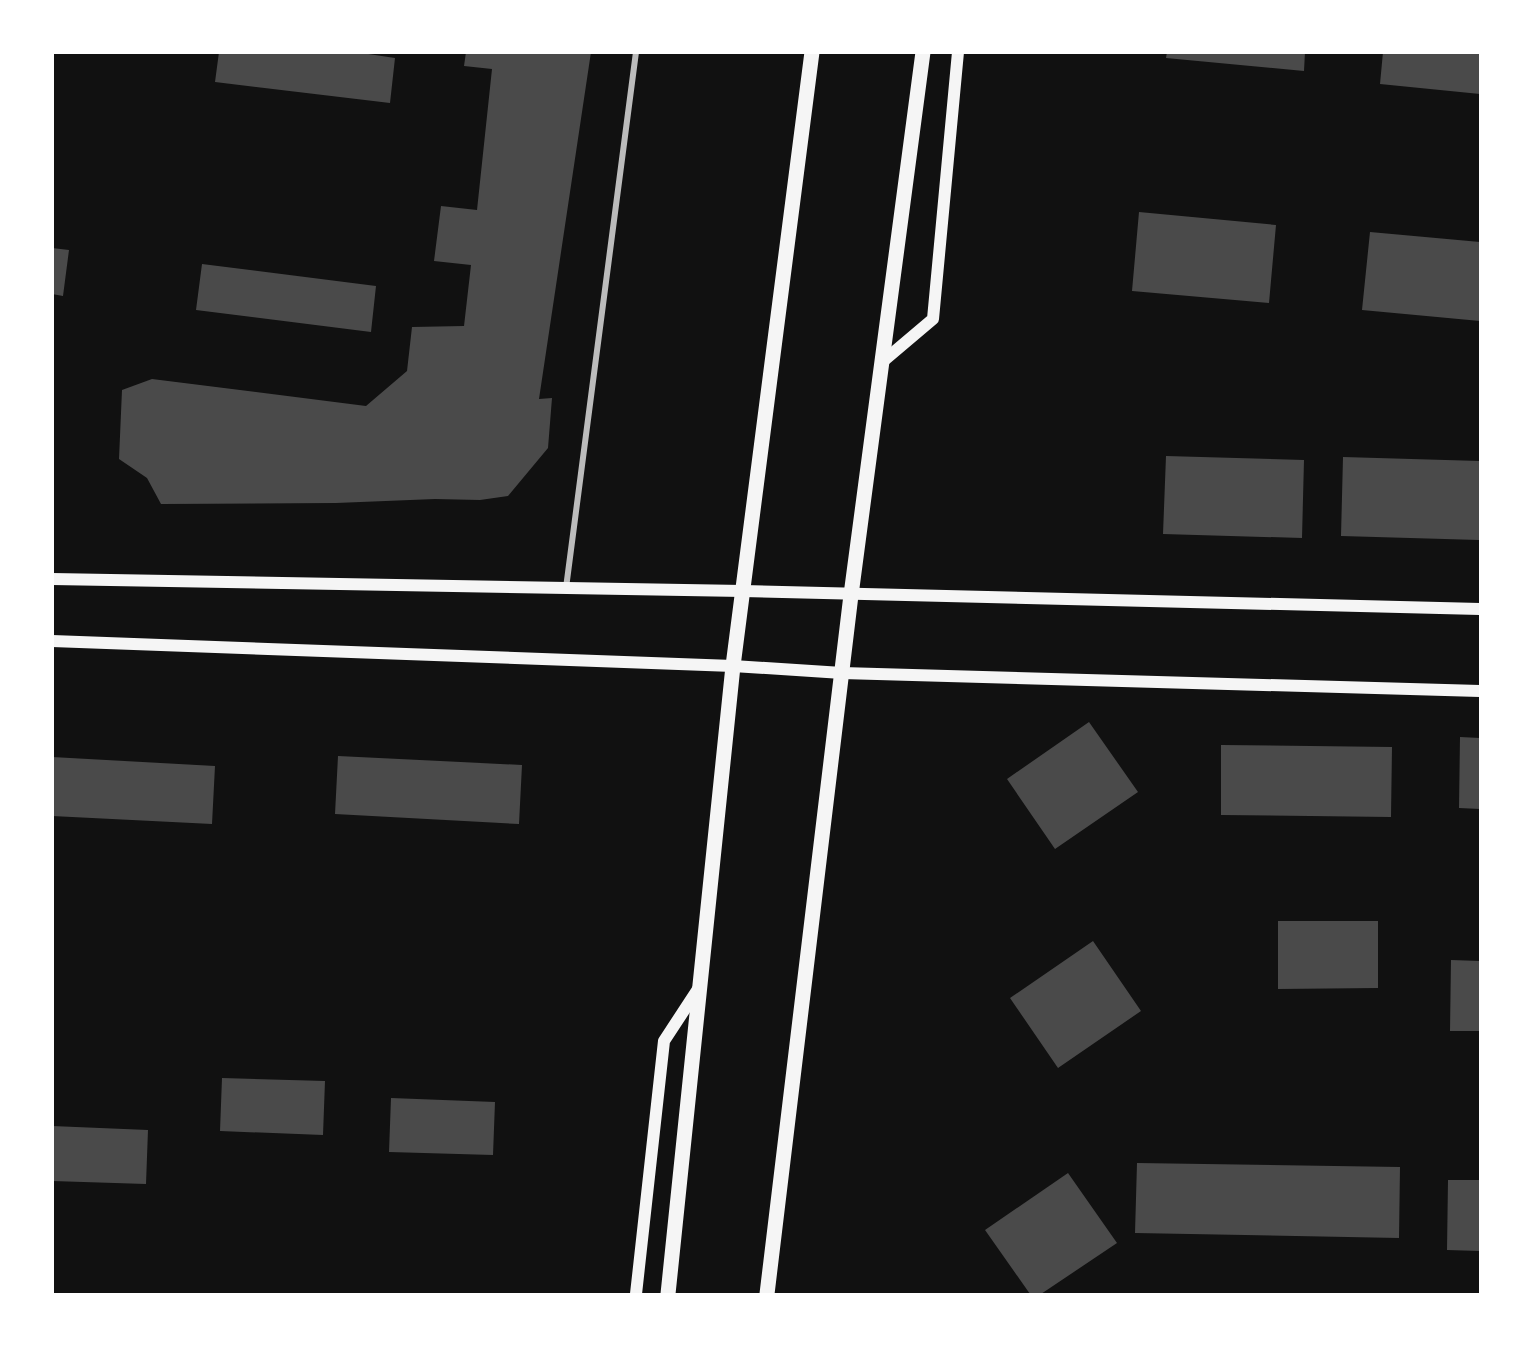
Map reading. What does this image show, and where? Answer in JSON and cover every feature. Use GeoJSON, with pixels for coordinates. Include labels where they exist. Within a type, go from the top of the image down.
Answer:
{"type":"FeatureCollection","features":[{"type":"Feature","properties":{"kind":"main road"},"geometry":{"type":"LineString","coordinates":[[668,1294],[733,666],[812,52]]}},
{"type":"Feature","properties":{"kind":"main road"},"geometry":{"type":"LineString","coordinates":[[767,1294],[851,595],[922,52]]}},
{"type":"Feature","properties":{"kind":"main road"},"geometry":{"type":"LineString","coordinates":[[881,363],[933,319],[958,52]]}},
{"type":"Feature","properties":{"kind":"main road"},"geometry":{"type":"LineString","coordinates":[[52,579],[743,591],[1480,609]]}},
{"type":"Feature","properties":{"kind":"main road"},"geometry":{"type":"LineString","coordinates":[[52,641],[733,666],[842,673],[1480,691]]}},
{"type":"Feature","properties":{"kind":"main road"},"geometry":{"type":"LineString","coordinates":[[636,1294],[664,1041],[700,985]]}},
{"type":"Feature","properties":{"kind":"street"},"geometry":{"type":"LineString","coordinates":[[566,588],[636,52]]}},
{"type":"Feature","properties":{"kind":"building"},"geometry":{"type":"Polygon","coordinates":[[[219,52],[355,52],[395,58],[390,103],[215,82],[219,52]]]}},
{"type":"Feature","properties":{"kind":"building"},"geometry":{"type":"Polygon","coordinates":[[[466,52],[591,52],[539,399],[552,398],[548,448],[508,496],[480,500],[161,504],[147,478],[119,459],[122,390],[152,379],[366,406],[407,371],[412,327],[464,326],[471,265],[434,261],[441,206],[477,210],[492,69],[464,66],[466,52]]]}},
{"type":"Feature","properties":{"kind":"building"},"geometry":{"type":"Polygon","coordinates":[[[1167,52],[1305,52],[1304,71],[1166,58],[1167,52]]]}},
{"type":"Feature","properties":{"kind":"building"},"geometry":{"type":"Polygon","coordinates":[[[1383,52],[1480,52],[1480,94],[1380,84],[1383,52]]]}},
{"type":"Feature","properties":{"kind":"building"},"geometry":{"type":"Polygon","coordinates":[[[1139,212],[1276,225],[1269,303],[1132,291],[1139,212]]]}},
{"type":"Feature","properties":{"kind":"building"},"geometry":{"type":"Polygon","coordinates":[[[1370,232],[1480,242],[1480,321],[1362,310],[1370,232]]]}},
{"type":"Feature","properties":{"kind":"building"},"geometry":{"type":"Polygon","coordinates":[[[52,248],[69,250],[63,296],[52,294],[52,248]]]}},
{"type":"Feature","properties":{"kind":"building"},"geometry":{"type":"Polygon","coordinates":[[[202,264],[376,286],[371,332],[196,310],[202,264]]]}},
{"type":"Feature","properties":{"kind":"building"},"geometry":{"type":"Polygon","coordinates":[[[1166,456],[1304,460],[1302,538],[1163,534],[1166,456]]]}},
{"type":"Feature","properties":{"kind":"building"},"geometry":{"type":"Polygon","coordinates":[[[1343,457],[1480,461],[1479,540],[1341,536],[1343,457]]]}},
{"type":"Feature","properties":{"kind":"building"},"geometry":{"type":"Polygon","coordinates":[[[1089,722],[1138,792],[1055,849],[1007,779],[1089,722]]]}},
{"type":"Feature","properties":{"kind":"building"},"geometry":{"type":"Polygon","coordinates":[[[1460,737],[1480,738],[1480,809],[1459,808],[1460,737]]]}},
{"type":"Feature","properties":{"kind":"building"},"geometry":{"type":"Polygon","coordinates":[[[1221,745],[1392,747],[1391,817],[1221,815],[1221,745]]]}},
{"type":"Feature","properties":{"kind":"building"},"geometry":{"type":"Polygon","coordinates":[[[338,756],[522,765],[519,824],[335,814],[338,756]]]}},
{"type":"Feature","properties":{"kind":"building"},"geometry":{"type":"Polygon","coordinates":[[[52,757],[215,766],[212,824],[52,816],[52,757]]]}},
{"type":"Feature","properties":{"kind":"building"},"geometry":{"type":"Polygon","coordinates":[[[1278,921],[1378,921],[1378,988],[1278,989],[1278,921]]]}},
{"type":"Feature","properties":{"kind":"building"},"geometry":{"type":"Polygon","coordinates":[[[1093,941],[1141,1011],[1058,1068],[1010,998],[1093,941]]]}},
{"type":"Feature","properties":{"kind":"building"},"geometry":{"type":"Polygon","coordinates":[[[1451,960],[1480,961],[1480,1031],[1450,1031],[1451,960]]]}},
{"type":"Feature","properties":{"kind":"building"},"geometry":{"type":"Polygon","coordinates":[[[222,1078],[325,1081],[323,1135],[220,1131],[222,1078]]]}},
{"type":"Feature","properties":{"kind":"building"},"geometry":{"type":"Polygon","coordinates":[[[391,1098],[495,1102],[493,1155],[389,1152],[391,1098]]]}},
{"type":"Feature","properties":{"kind":"building"},"geometry":{"type":"Polygon","coordinates":[[[52,1126],[148,1130],[146,1184],[52,1181],[52,1126]]]}},
{"type":"Feature","properties":{"kind":"building"},"geometry":{"type":"Polygon","coordinates":[[[1137,1163],[1400,1167],[1399,1238],[1135,1233],[1137,1163]]]}},
{"type":"Feature","properties":{"kind":"building"},"geometry":{"type":"Polygon","coordinates":[[[1068,1173],[1117,1243],[1041,1294],[1030,1294],[985,1230],[1068,1173]]]}},
{"type":"Feature","properties":{"kind":"building"},"geometry":{"type":"Polygon","coordinates":[[[1448,1180],[1480,1180],[1480,1251],[1447,1250],[1448,1180]]]}}]}
